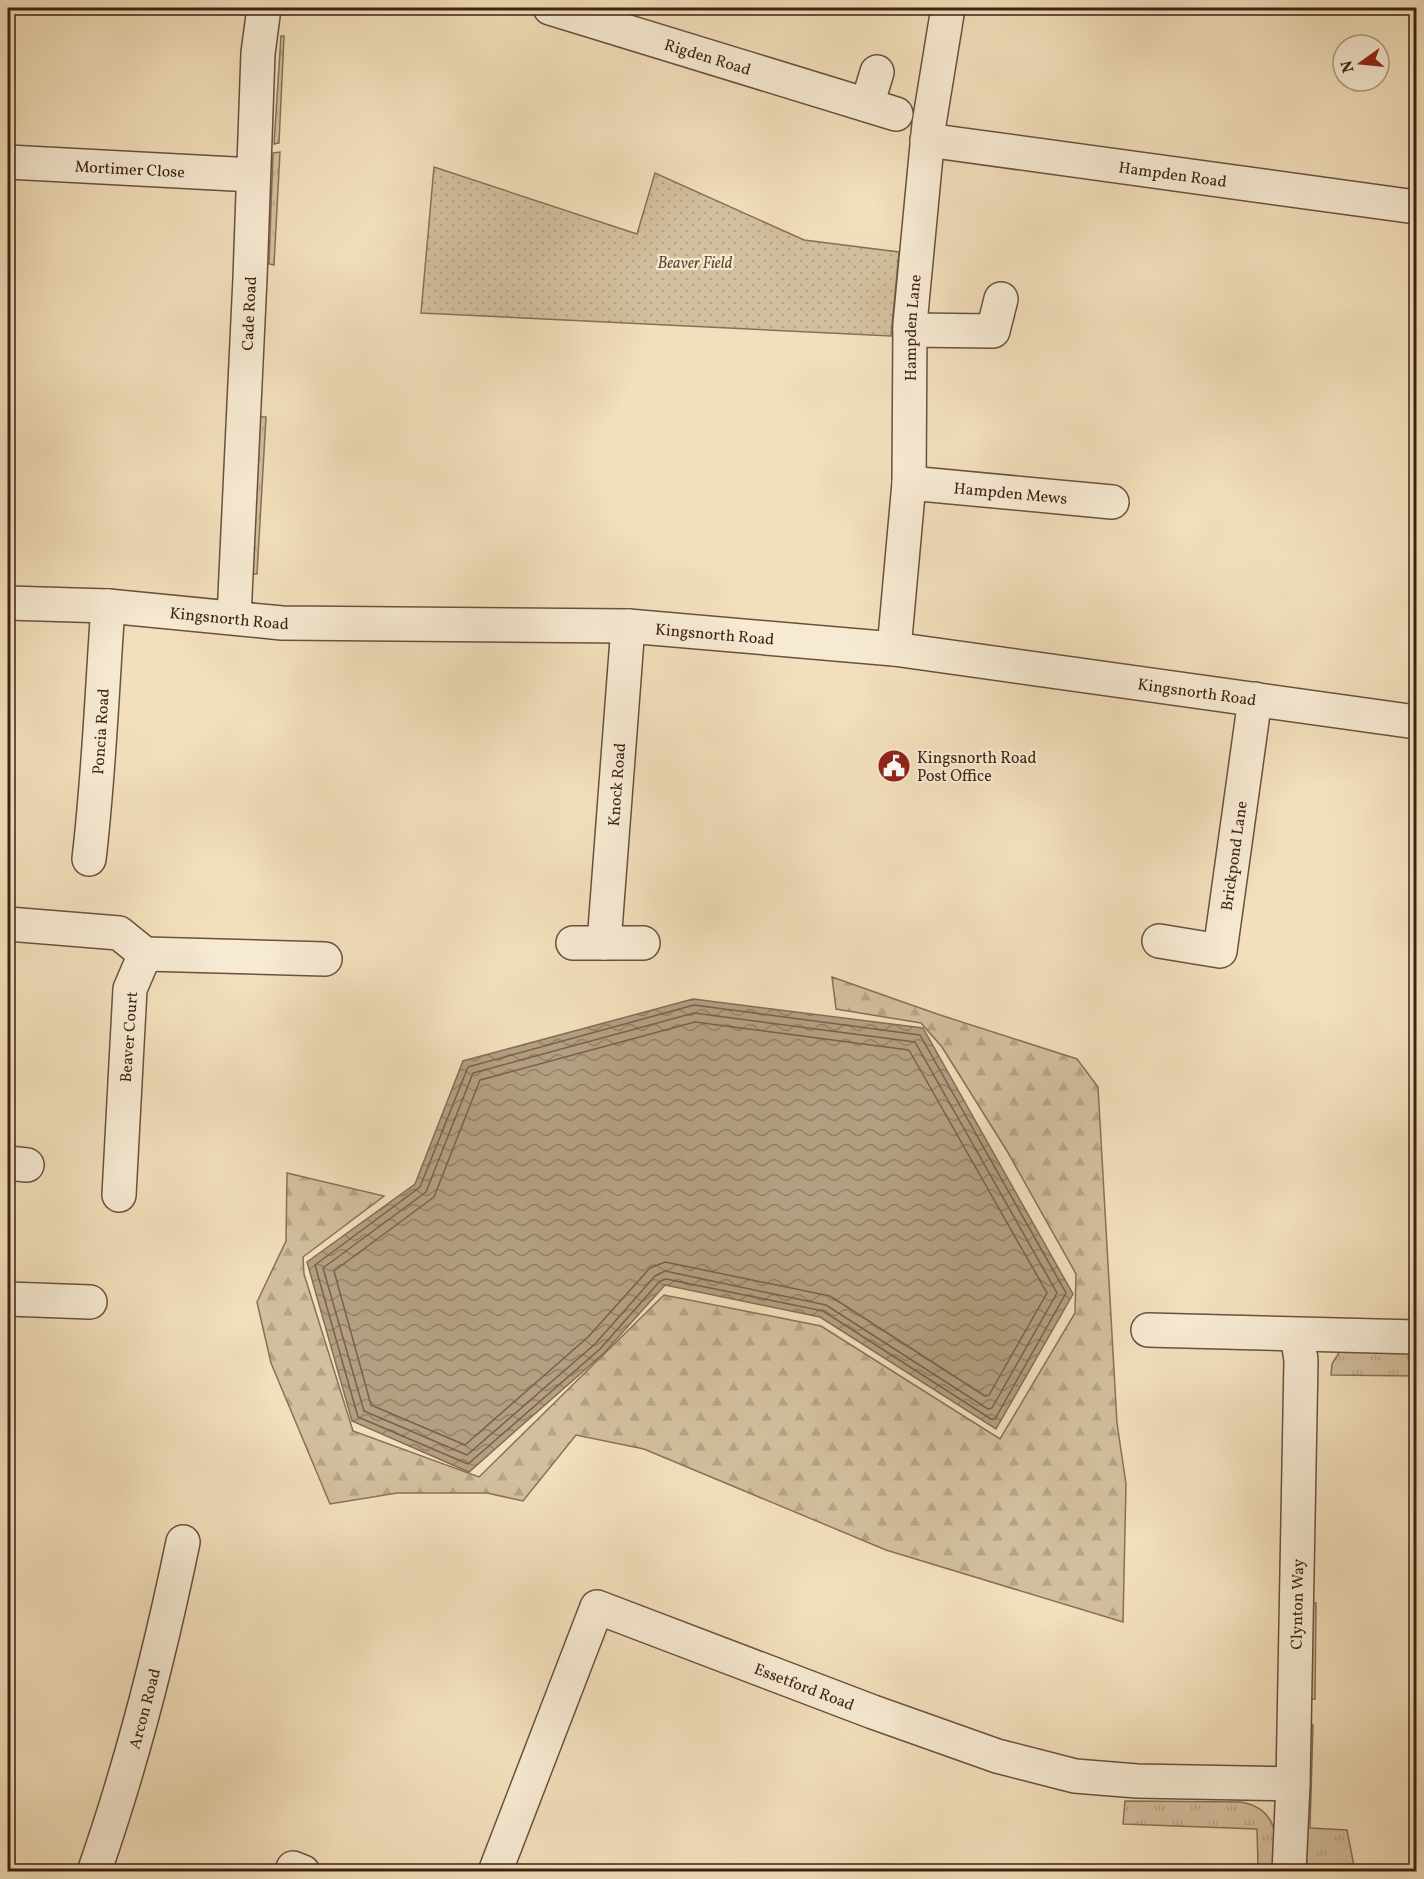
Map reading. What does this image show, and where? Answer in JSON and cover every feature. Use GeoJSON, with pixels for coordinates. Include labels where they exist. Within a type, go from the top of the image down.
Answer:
{"type":"FeatureCollection","features":[{"type":"Feature","properties":{"kind":"street","name":"Cade Road"},"geometry":{"type":"LineString","coordinates":[[234,617],[258,53],[264,8]]}},
{"type":"Feature","properties":{"kind":"street","name":"Rigden Road"},"geometry":{"type":"LineString","coordinates":[[550,8],[630,19],[882,110],[877,72]]}},
{"type":"Feature","properties":{"kind":"street","name":"Hampden Lane"},"geometry":{"type":"LineString","coordinates":[[894,650],[909,483],[904,326],[918,230],[927,140],[948,8]]}},
{"type":"Feature","properties":{"kind":"street","name":"Hampden Road"},"geometry":{"type":"LineString","coordinates":[[927,140],[1416,207]]}},
{"type":"Feature","properties":{"kind":"street","name":"Mortimer Close"},"geometry":{"type":"LineString","coordinates":[[8,162],[253,175]]}},
{"type":"Feature","properties":{"kind":"street"},"geometry":{"type":"LineString","coordinates":[[904,326],[993,331],[1001,298]]}},
{"type":"Feature","properties":{"kind":"street","name":"Hampden Mews"},"geometry":{"type":"LineString","coordinates":[[909,483],[1112,502]]}},
{"type":"Feature","properties":{"kind":"street","name":"Kingsnorth Road"},"geometry":{"type":"LineString","coordinates":[[8,603],[108,606],[282,623],[628,626],[894,650],[1416,722]]}},
{"type":"Feature","properties":{"kind":"street","name":"Poncia Road"},"geometry":{"type":"LineString","coordinates":[[89,859],[99,755],[108,606]]}},
{"type":"Feature","properties":{"kind":"street","name":"Knock Road"},"geometry":{"type":"LineString","coordinates":[[628,626],[589,943],[643,943]]}},
{"type":"Feature","properties":{"kind":"street","name":"Brickpond Lane"},"geometry":{"type":"LineString","coordinates":[[1159,941],[1220,951],[1255,699]]}},
{"type":"Feature","properties":{"kind":"street"},"geometry":{"type":"LineString","coordinates":[[8,924],[119,933],[145,954],[325,959]]}},
{"type":"Feature","properties":{"kind":"street","name":"Beaver Court"},"geometry":{"type":"LineString","coordinates":[[119,1195],[130,989],[145,954]]}},
{"type":"Feature","properties":{"kind":"street"},"geometry":{"type":"LineString","coordinates":[[8,1299],[90,1302]]}},
{"type":"Feature","properties":{"kind":"street"},"geometry":{"type":"LineString","coordinates":[[1148,1330],[1416,1337]]}},
{"type":"Feature","properties":{"kind":"street","name":"Clynton Way"},"geometry":{"type":"LineString","coordinates":[[1288,1872],[1293,1784],[1301,1360],[1298,1335]]}},
{"type":"Feature","properties":{"kind":"street","name":"Arcon Road"},"geometry":{"type":"LineString","coordinates":[[94,1872],[118,1804],[149,1684],[160,1653],[183,1542]]}},
{"type":"Feature","properties":{"kind":"street","name":"Essetford Road"},"geometry":{"type":"LineString","coordinates":[[495,1872],[597,1607],[873,1712],[997,1756],[1075,1776],[1137,1781],[1293,1784]]}},
{"type":"Feature","properties":{"kind":"green space"},"geometry":{"type":"Polygon","coordinates":[[[281,36],[284,36],[279,143],[274,144],[281,36]]]}},
{"type":"Feature","properties":{"kind":"green space"},"geometry":{"type":"Polygon","coordinates":[[[280,152],[274,265],[269,264],[273,153],[280,152]]]}},
{"type":"Feature","properties":{"kind":"green space","name":"Beaver Field"},"geometry":{"type":"Polygon","coordinates":[[[434,167],[637,234],[655,173],[804,240],[899,252],[891,336],[421,313],[434,167]]]}},
{"type":"Feature","properties":{"kind":"green space"},"geometry":{"type":"Polygon","coordinates":[[[259,417],[266,417],[257,574],[250,574],[259,417]]]}},
{"type":"Feature","properties":{"kind":"green space"},"geometry":{"type":"Polygon","coordinates":[[[832,977],[1077,1059],[1098,1087],[1117,1423],[1126,1484],[1123,1622],[886,1550],[644,1449],[576,1435],[523,1501],[487,1493],[397,1493],[330,1504],[271,1363],[257,1302],[286,1241],[287,1173],[384,1196],[303,1257],[304,1274],[353,1431],[479,1477],[664,1295],[821,1326],[1000,1439],[1075,1313],[1076,1274],[1007,1151],[942,1047],[921,1023],[836,1009],[832,977]]]}},
{"type":"Feature","properties":{"kind":"green space"},"geometry":{"type":"Polygon","coordinates":[[[1416,1349],[1416,1376],[1331,1375],[1332,1364],[1340,1351],[1416,1349]]]}},
{"type":"Feature","properties":{"kind":"green space"},"geometry":{"type":"Polygon","coordinates":[[[1310,1602],[1316,1603],[1315,1699],[1309,1699],[1310,1602]]]}},
{"type":"Feature","properties":{"kind":"green space"},"geometry":{"type":"Polygon","coordinates":[[[1308,1725],[1313,1725],[1310,1828],[1347,1830],[1355,1871],[1306,1872],[1308,1725]]]}},
{"type":"Feature","properties":{"kind":"green space"},"geometry":{"type":"Polygon","coordinates":[[[1125,1801],[1241,1802],[1254,1806],[1263,1811],[1273,1828],[1276,1837],[1278,1871],[1239,1871],[1239,1865],[1258,1865],[1257,1829],[1123,1824],[1125,1801]]]}},
{"type":"Feature","properties":{"kind":"water"},"geometry":{"type":"Polygon","coordinates":[[[693,999],[923,1028],[1073,1294],[996,1429],[820,1317],[665,1285],[604,1353],[469,1472],[352,1421],[307,1262],[415,1184],[463,1061],[693,999]]]}},
{"type":"Feature","properties":{"kind":"place","name":"Kingsnorth Road Post Office"},"geometry":{"type":"Point","coordinates":[894,766]}}]}
